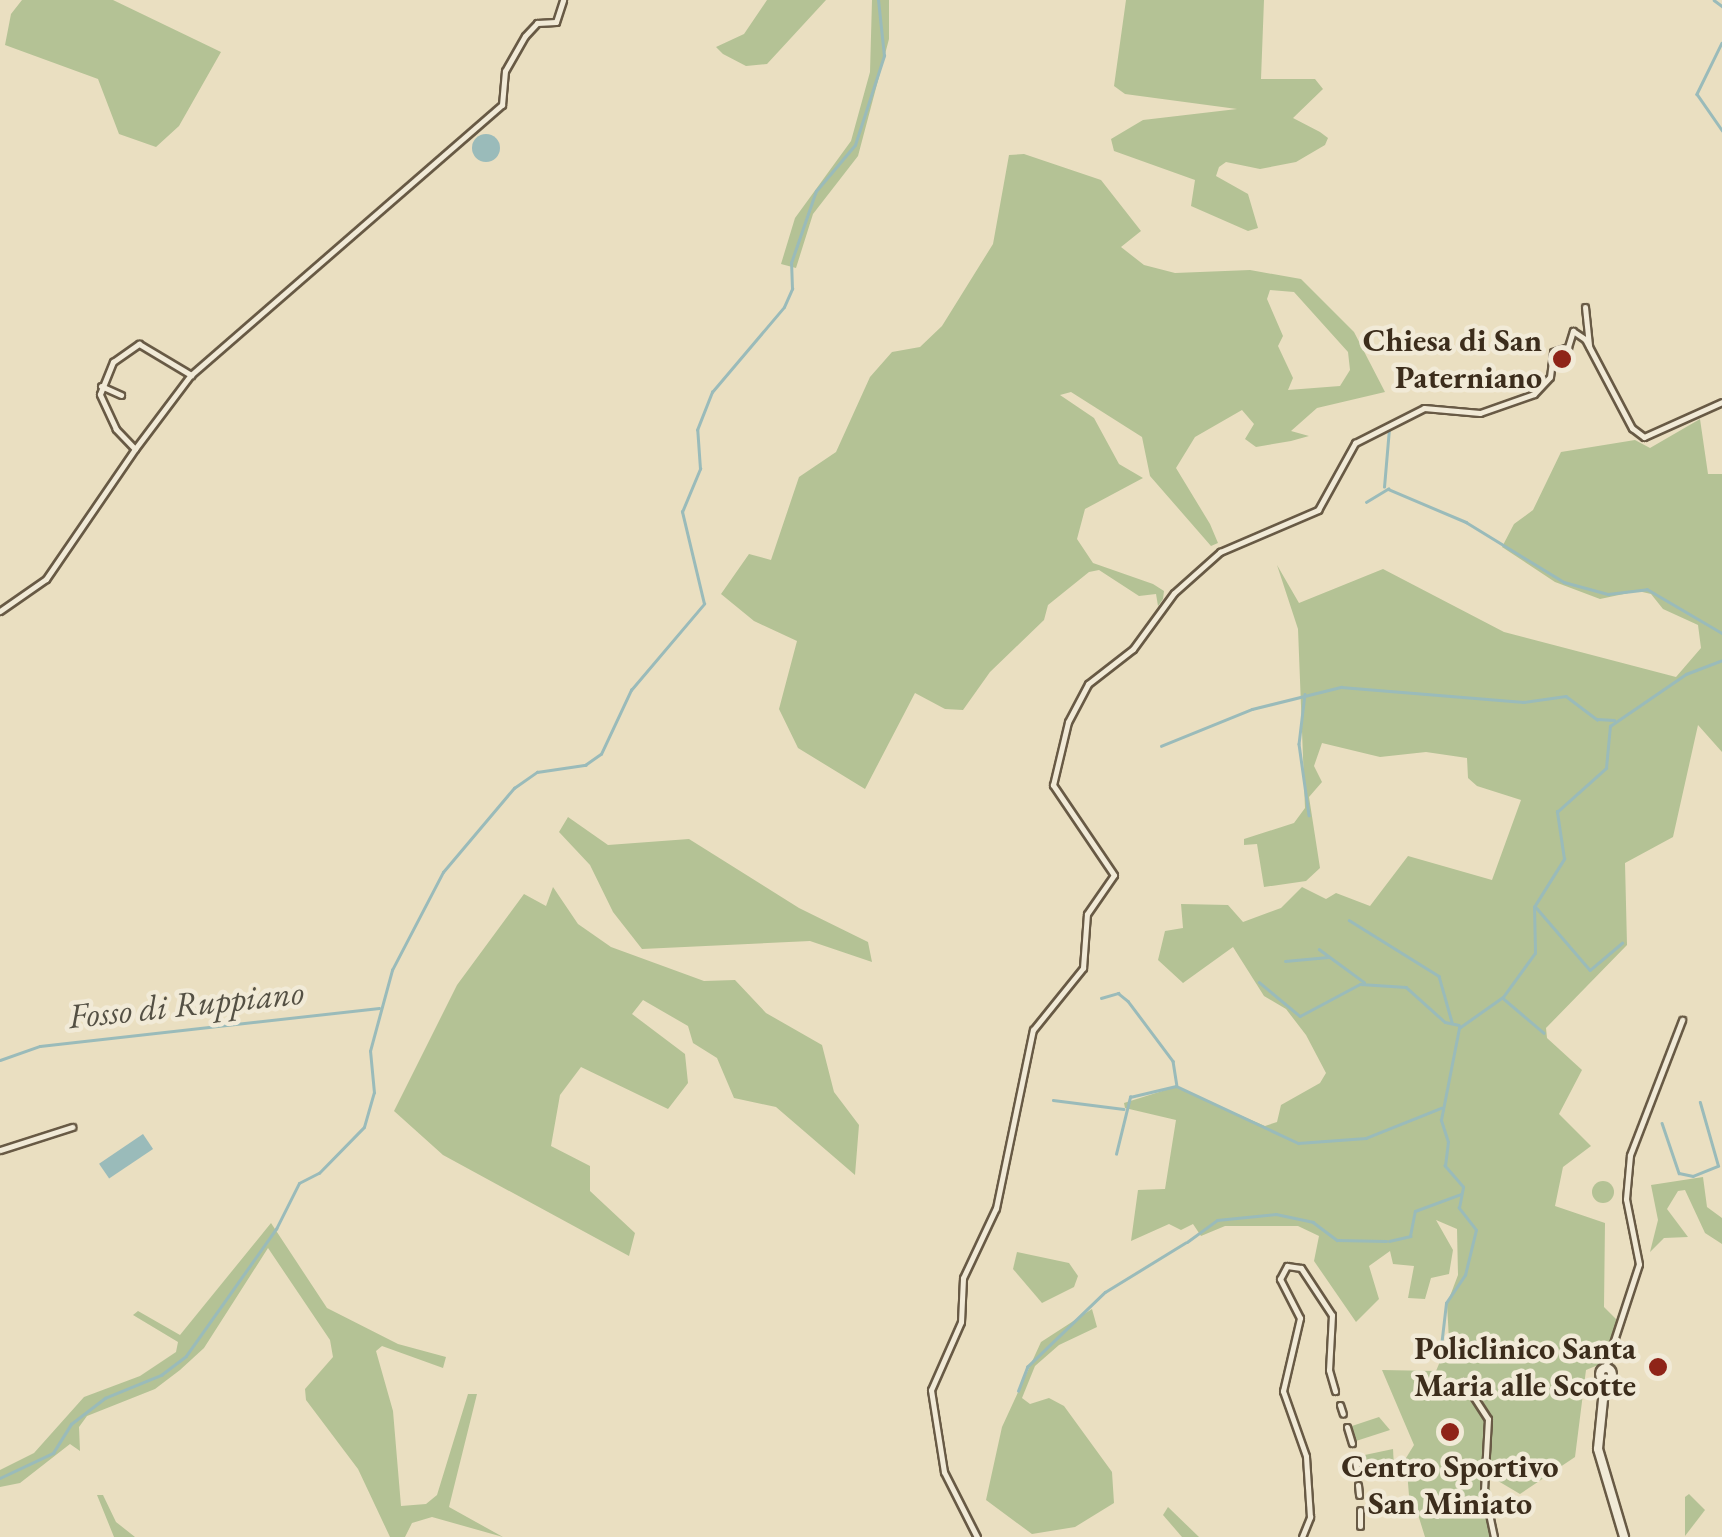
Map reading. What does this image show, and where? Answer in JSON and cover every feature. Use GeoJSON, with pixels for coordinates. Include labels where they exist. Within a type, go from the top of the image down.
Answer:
{"type":"FeatureCollection","features":[{"type":"Feature","properties":{"kind":"street"},"geometry":{"type":"LineString","coordinates":[[0,611],[46,579],[191,375],[502,104],[505,71],[525,36],[537,23],[556,22],[563,0]]}},
{"type":"Feature","properties":{"kind":"street"},"geometry":{"type":"LineString","coordinates":[[1585,308],[1589,346]]}},
{"type":"Feature","properties":{"kind":"street"},"geometry":{"type":"LineString","coordinates":[[976,1537],[944,1472],[931,1390],[961,1322],[963,1278],[998,1198],[1032,1030],[1083,968],[1086,914],[1114,875],[1053,784],[1077,702],[1088,684],[1154,628],[1184,582],[1220,552],[1318,510],[1346,454],[1363,437],[1424,408],[1480,413],[1534,394],[1550,377],[1553,352],[1568,346],[1573,331],[1589,346],[1632,428],[1644,437],[1722,402]]}},
{"type":"Feature","properties":{"kind":"street"},"geometry":{"type":"LineString","coordinates":[[135,449],[108,416],[101,386],[113,362],[135,344],[191,375]]}},
{"type":"Feature","properties":{"kind":"street"},"geometry":{"type":"LineString","coordinates":[[101,386],[121,395]]}},
{"type":"Feature","properties":{"kind":"street"},"geometry":{"type":"LineString","coordinates":[[1624,1537],[1598,1452],[1605,1380],[1600,1374],[1640,1264],[1626,1199],[1630,1154],[1682,1020]]}},
{"type":"Feature","properties":{"kind":"street"},"geometry":{"type":"LineString","coordinates":[[0,1150],[72,1127]]}},
{"type":"Feature","properties":{"kind":"street"},"geometry":{"type":"LineString","coordinates":[[1302,1537],[1310,1516],[1306,1456],[1284,1392],[1300,1321],[1280,1278],[1285,1266],[1302,1268],[1332,1315],[1335,1391]]}},
{"type":"Feature","properties":{"kind":"street"},"geometry":{"type":"LineString","coordinates":[[1464,1382],[1488,1416],[1484,1490],[1494,1537]]}},
{"type":"Feature","properties":{"kind":"street"},"geometry":{"type":"LineString","coordinates":[[1340,1404],[1343,1414]]}},
{"type":"Feature","properties":{"kind":"street"},"geometry":{"type":"LineString","coordinates":[[1347,1426],[1352,1443]]}},
{"type":"Feature","properties":{"kind":"street"},"geometry":{"type":"LineString","coordinates":[[1354,1456],[1357,1471]]}},
{"type":"Feature","properties":{"kind":"street"},"geometry":{"type":"LineString","coordinates":[[1358,1485],[1359,1495]]}},
{"type":"Feature","properties":{"kind":"street"},"geometry":{"type":"LineString","coordinates":[[1360,1510],[1360,1526]]}},
{"type":"Feature","properties":{"kind":"green space"},"geometry":{"type":"Polygon","coordinates":[[[22,0],[113,0],[221,52],[179,126],[156,147],[119,134],[98,79],[5,45],[11,14],[22,0]]]}},
{"type":"Feature","properties":{"kind":"green space"},"geometry":{"type":"Polygon","coordinates":[[[767,0],[826,0],[767,64],[746,66],[723,54],[716,47],[744,34],[767,0]]]}},
{"type":"Feature","properties":{"kind":"green space"},"geometry":{"type":"Polygon","coordinates":[[[872,0],[889,0],[889,39],[858,156],[813,214],[796,268],[781,264],[795,218],[851,141],[870,72],[872,0]]]}},
{"type":"Feature","properties":{"kind":"green space"},"geometry":{"type":"Polygon","coordinates":[[[1126,0],[1264,0],[1261,79],[1315,79],[1323,89],[1293,118],[1328,138],[1325,145],[1296,162],[1260,169],[1226,162],[1219,167],[1216,176],[1248,194],[1258,228],[1248,231],[1191,206],[1195,180],[1114,151],[1111,139],[1143,120],[1237,109],[1125,94],[1114,86],[1126,0]]]}},
{"type":"Feature","properties":{"kind":"green space"},"geometry":{"type":"Polygon","coordinates":[[[1024,154],[1101,180],[1141,231],[1121,247],[1144,265],[1175,273],[1250,270],[1301,279],[1354,332],[1385,392],[1317,408],[1291,431],[1309,436],[1291,441],[1256,447],[1245,439],[1254,424],[1242,410],[1195,437],[1176,468],[1210,524],[1218,543],[1211,546],[1150,476],[1142,437],[1071,392],[1060,395],[1094,418],[1119,464],[1143,478],[1085,509],[1077,539],[1093,563],[1153,584],[1164,591],[1163,599],[1158,606],[1156,594],[1139,596],[1099,570],[1089,572],[1048,605],[1044,620],[990,672],[963,710],[945,709],[915,693],[865,789],[798,748],[779,709],[797,641],[754,621],[721,594],[749,554],[771,560],[799,477],[836,452],[870,377],[892,352],[920,347],[942,326],[993,244],[1009,155],[1024,154]],[[1270,290],[1267,299],[1283,336],[1278,346],[1293,378],[1288,390],[1340,386],[1350,370],[1348,352],[1294,292],[1270,290]]]}},
{"type":"Feature","properties":{"kind":"green space"},"geometry":{"type":"Polygon","coordinates":[[[1700,419],[1708,474],[1722,474],[1722,752],[1698,725],[1673,837],[1625,863],[1627,945],[1546,1028],[1547,1038],[1582,1070],[1559,1114],[1591,1146],[1563,1167],[1555,1206],[1605,1223],[1604,1307],[1618,1321],[1603,1363],[1586,1370],[1575,1457],[1520,1494],[1488,1475],[1497,1537],[1425,1537],[1416,1508],[1410,1508],[1406,1458],[1414,1445],[1382,1370],[1436,1371],[1449,1340],[1447,1304],[1458,1275],[1457,1229],[1436,1220],[1453,1250],[1449,1274],[1431,1278],[1425,1299],[1408,1298],[1414,1266],[1393,1264],[1390,1251],[1369,1266],[1379,1299],[1356,1322],[1314,1261],[1319,1236],[1298,1226],[1225,1226],[1201,1236],[1193,1224],[1181,1230],[1169,1224],[1131,1241],[1138,1190],[1165,1189],[1176,1120],[1125,1108],[1124,1103],[1175,1087],[1265,1126],[1277,1122],[1281,1105],[1320,1083],[1326,1073],[1306,1035],[1286,1009],[1264,996],[1233,947],[1183,983],[1158,960],[1165,931],[1183,928],[1181,904],[1228,905],[1243,922],[1281,908],[1302,887],[1326,899],[1336,893],[1370,906],[1408,856],[1492,880],[1521,800],[1477,786],[1468,778],[1467,758],[1426,752],[1380,757],[1322,743],[1314,766],[1322,782],[1309,797],[1320,868],[1306,881],[1264,887],[1257,844],[1244,845],[1244,839],[1294,823],[1305,808],[1298,629],[1277,565],[1299,603],[1383,569],[1504,632],[1676,677],[1701,648],[1698,625],[1663,609],[1651,594],[1638,591],[1600,599],[1555,582],[1502,547],[1514,524],[1533,510],[1561,452],[1635,440],[1650,448],[1700,419]]]}},
{"type":"Feature","properties":{"kind":"green space"},"geometry":{"type":"Polygon","coordinates":[[[568,817],[608,845],[689,839],[799,908],[868,942],[872,962],[810,941],[642,949],[613,912],[590,865],[559,832],[568,817]]]}},
{"type":"Feature","properties":{"kind":"green space"},"geometry":{"type":"Polygon","coordinates":[[[553,887],[578,924],[611,947],[704,981],[735,980],[766,1013],[822,1045],[834,1092],[859,1125],[855,1175],[776,1107],[734,1098],[717,1058],[693,1043],[688,1026],[643,1000],[632,1014],[685,1054],[688,1083],[668,1109],[581,1067],[560,1095],[551,1146],[590,1166],[590,1191],[635,1233],[629,1256],[443,1155],[394,1111],[457,985],[524,894],[546,906],[553,887]]]}},
{"type":"Feature","properties":{"kind":"green space"},"geometry":{"type":"Polygon","coordinates":[[[1703,1177],[1707,1207],[1722,1218],[1722,1244],[1705,1233],[1685,1190],[1678,1191],[1667,1209],[1688,1237],[1664,1238],[1650,1252],[1658,1220],[1651,1185],[1703,1177]]]}},
{"type":"Feature","properties":{"kind":"green space"},"geometry":{"type":"Polygon","coordinates":[[[1603,1181],[1611,1184],[1611,1200],[1603,1203],[1595,1200],[1592,1192],[1595,1184],[1603,1181]]]}},
{"type":"Feature","properties":{"kind":"green space"},"geometry":{"type":"Polygon","coordinates":[[[271,1223],[327,1308],[398,1344],[446,1357],[443,1368],[382,1346],[376,1351],[393,1411],[401,1506],[426,1504],[437,1495],[468,1394],[477,1394],[449,1507],[503,1537],[432,1517],[412,1523],[405,1537],[390,1537],[358,1469],[306,1400],[305,1389],[333,1357],[330,1340],[268,1248],[204,1348],[180,1370],[155,1389],[87,1416],[79,1427],[80,1451],[70,1444],[20,1483],[0,1487],[0,1470],[34,1453],[84,1397],[140,1376],[176,1352],[178,1342],[133,1315],[138,1311],[180,1335],[271,1223]]]}},
{"type":"Feature","properties":{"kind":"green space"},"geometry":{"type":"Polygon","coordinates":[[[1017,1252],[1069,1263],[1078,1276],[1074,1287],[1042,1303],[1013,1269],[1017,1252]]]}},
{"type":"Feature","properties":{"kind":"green space"},"geometry":{"type":"Polygon","coordinates":[[[1092,1309],[1097,1327],[1059,1345],[1035,1366],[1022,1398],[1030,1404],[1049,1398],[1064,1406],[1112,1472],[1114,1503],[1075,1527],[1032,1534],[986,1500],[1002,1427],[1041,1342],[1092,1309]]]}},
{"type":"Feature","properties":{"kind":"green space"},"geometry":{"type":"Polygon","coordinates":[[[1379,1417],[1390,1430],[1356,1441],[1352,1426],[1379,1417]]]}},
{"type":"Feature","properties":{"kind":"green space"},"geometry":{"type":"Polygon","coordinates":[[[1393,1449],[1394,1467],[1362,1470],[1360,1456],[1393,1449]]]}},
{"type":"Feature","properties":{"kind":"green space"},"geometry":{"type":"Polygon","coordinates":[[[1689,1494],[1705,1510],[1685,1536],[1685,1497],[1689,1494]]]}},
{"type":"Feature","properties":{"kind":"green space"},"geometry":{"type":"Polygon","coordinates":[[[97,1495],[103,1495],[116,1522],[135,1537],[114,1537],[97,1495]]]}},
{"type":"Feature","properties":{"kind":"green space"},"geometry":{"type":"Polygon","coordinates":[[[1168,1507],[1199,1537],[1182,1537],[1163,1515],[1168,1507]]]}},
{"type":"Feature","properties":{"kind":"water"},"geometry":{"type":"Polygon","coordinates":[[[486,134],[496,138],[500,148],[496,158],[486,162],[476,158],[472,148],[476,138],[486,134]]]}},
{"type":"Feature","properties":{"kind":"water"},"geometry":{"type":"Polygon","coordinates":[[[143,1134],[153,1149],[109,1179],[99,1164],[143,1134]]]}},
{"type":"Feature","properties":{"kind":"waterway"},"geometry":{"type":"LineString","coordinates":[[0,1478],[53,1453],[71,1424],[105,1398],[161,1375],[186,1356],[276,1229],[299,1183],[319,1173],[364,1127],[374,1093],[370,1051],[392,970],[443,872],[514,788],[537,772],[585,765],[601,754],[631,690],[704,604],[682,512],[700,469],[697,430],[712,392],[784,307],[792,289],[791,263],[816,191],[855,145],[884,56],[878,0]]}},
{"type":"Feature","properties":{"kind":"waterway"},"geometry":{"type":"LineString","coordinates":[[1714,0],[1722,6]]}},
{"type":"Feature","properties":{"kind":"waterway"},"geometry":{"type":"LineString","coordinates":[[1722,43],[1697,94],[1722,130]]}},
{"type":"Feature","properties":{"kind":"waterway"},"geometry":{"type":"LineString","coordinates":[[1384,487],[1389,429]]}},
{"type":"Feature","properties":{"kind":"waterway"},"geometry":{"type":"LineString","coordinates":[[1366,502],[1388,489],[1466,522],[1564,582],[1608,594],[1647,589],[1722,633]]}},
{"type":"Feature","properties":{"kind":"waterway"},"geometry":{"type":"LineString","coordinates":[[1440,1355],[1446,1303],[1465,1275],[1476,1230],[1459,1208],[1463,1187],[1445,1166],[1448,1142],[1441,1120],[1459,1028],[1503,997],[1535,953],[1534,907],[1564,859],[1557,812],[1606,768],[1610,726],[1686,674],[1722,660]]}},
{"type":"Feature","properties":{"kind":"waterway"},"geometry":{"type":"LineString","coordinates":[[1161,746],[1252,709],[1341,687],[1523,702],[1566,696],[1597,719],[1614,720]]}},
{"type":"Feature","properties":{"kind":"waterway"},"geometry":{"type":"LineString","coordinates":[[1305,694],[1299,744],[1309,815]]}},
{"type":"Feature","properties":{"kind":"waterway"},"geometry":{"type":"LineString","coordinates":[[1535,906],[1590,970],[1622,943]]}},
{"type":"Feature","properties":{"kind":"waterway"},"geometry":{"type":"LineString","coordinates":[[1349,920],[1439,976],[1452,1022]]}},
{"type":"Feature","properties":{"kind":"waterway"},"geometry":{"type":"LineString","coordinates":[[1319,949],[1364,982]]}},
{"type":"Feature","properties":{"kind":"waterway"},"geometry":{"type":"LineString","coordinates":[[1285,961],[1328,957]]}},
{"type":"Feature","properties":{"kind":"waterway"},"geometry":{"type":"LineString","coordinates":[[1259,982],[1300,1016],[1360,984],[1406,987],[1445,1022],[1459,1025]]}},
{"type":"Feature","properties":{"kind":"waterway"},"geometry":{"type":"LineString","coordinates":[[1101,998],[1118,993],[1128,1001],[1173,1061],[1177,1085]]}},
{"type":"Feature","properties":{"kind":"waterway"},"geometry":{"type":"LineString","coordinates":[[1504,999],[1544,1033]]}},
{"type":"Feature","properties":{"kind":"waterway","name":"Fosso di Ruppiano"},"geometry":{"type":"LineString","coordinates":[[0,1060],[40,1046],[379,1008]]}},
{"type":"Feature","properties":{"kind":"waterway"},"geometry":{"type":"LineString","coordinates":[[1116,1154],[1130,1097],[1176,1086],[1298,1143],[1366,1138],[1441,1108]]}},
{"type":"Feature","properties":{"kind":"waterway"},"geometry":{"type":"LineString","coordinates":[[1053,1100],[1123,1109]]}},
{"type":"Feature","properties":{"kind":"waterway"},"geometry":{"type":"LineString","coordinates":[[1662,1123],[1679,1173],[1693,1176],[1718,1166],[1700,1103]]}},
{"type":"Feature","properties":{"kind":"waterway"},"geometry":{"type":"LineString","coordinates":[[1389,1241],[1410,1236],[1415,1211],[1461,1194]]}},
{"type":"Feature","properties":{"kind":"waterway"},"geometry":{"type":"LineString","coordinates":[[1187,1242],[1217,1220],[1276,1214],[1313,1222],[1337,1240],[1386,1241]]}},
{"type":"Feature","properties":{"kind":"waterway"},"geometry":{"type":"LineString","coordinates":[[1018,1391],[1027,1367],[1105,1292],[1185,1243]]}},
{"type":"Feature","properties":{"kind":"place","name":"Chiesa di San Paterniano"},"geometry":{"type":"Point","coordinates":[1562,359]}},
{"type":"Feature","properties":{"kind":"place","name":"Policlinico Santa Maria alle Scotte"},"geometry":{"type":"Point","coordinates":[1658,1367]}},
{"type":"Feature","properties":{"kind":"place","name":"Centro Sportivo San Miniato"},"geometry":{"type":"Point","coordinates":[1450,1432]}}]}
